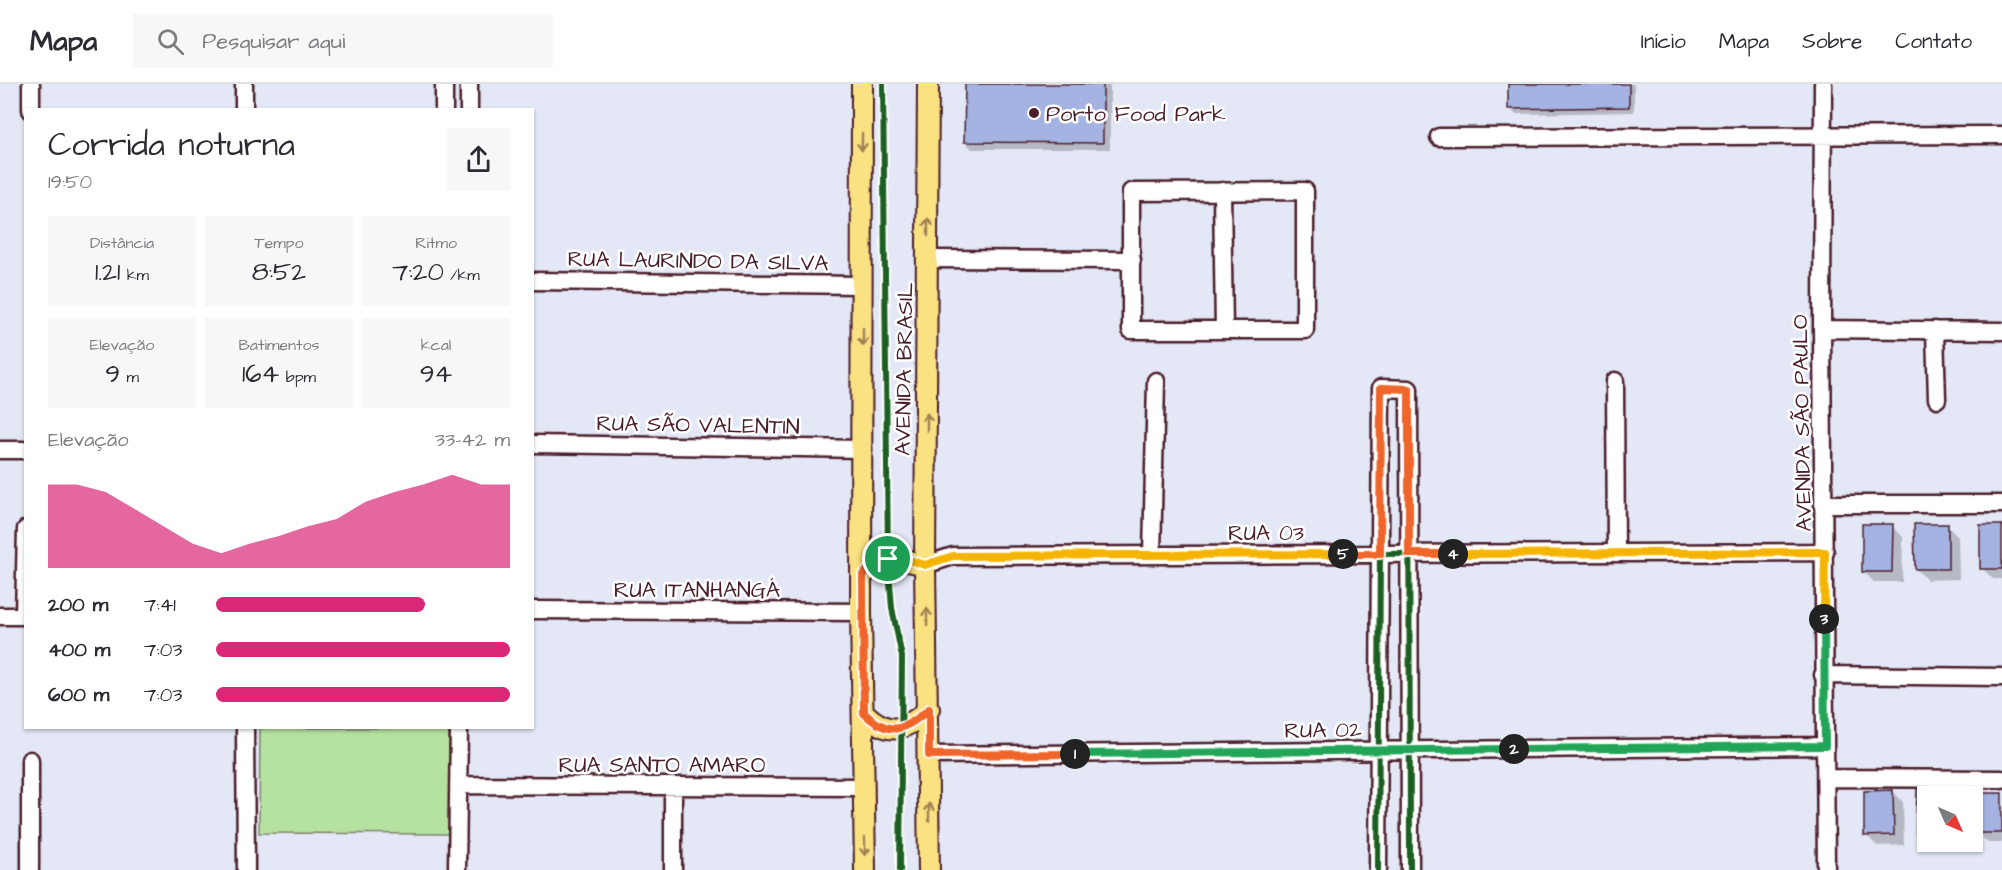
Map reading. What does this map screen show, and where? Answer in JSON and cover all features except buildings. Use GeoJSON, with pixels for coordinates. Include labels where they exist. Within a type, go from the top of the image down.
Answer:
{"type":"FeatureCollection","features":[{"type":"Feature","properties":{"kind":"main road","name":"AVENIDA BRASIL"},"geometry":{"type":"LineString","coordinates":[[862,84],[863,575],[861,612],[865,870]]}},
{"type":"Feature","properties":{"kind":"main road","name":"AVENIDA BRASIL"},"geometry":{"type":"LineString","coordinates":[[928,84],[929,259],[925,565],[929,709],[929,870]]}},
{"type":"Feature","properties":{"kind":"main road"},"geometry":{"type":"LineString","coordinates":[[863,575],[879,560],[903,558],[925,565]]}},
{"type":"Feature","properties":{"kind":"main road"},"geometry":{"type":"LineString","coordinates":[[864,713],[873,722],[892,729],[913,723],[929,709]]}},
{"type":"Feature","properties":{"kind":"street"},"geometry":{"type":"LineString","coordinates":[[31,84],[31,108]]}},
{"type":"Feature","properties":{"kind":"street"},"geometry":{"type":"LineString","coordinates":[[244,84],[244,108]]}},
{"type":"Feature","properties":{"kind":"street"},"geometry":{"type":"LineString","coordinates":[[444,84],[444,108]]}},
{"type":"Feature","properties":{"kind":"street"},"geometry":{"type":"LineString","coordinates":[[469,84],[469,108]]}},
{"type":"Feature","properties":{"kind":"street","name":"AVENIDA SÃO PAULO"},"geometry":{"type":"LineString","coordinates":[[1823,84],[1822,329],[1825,552],[1823,675],[1826,870]]}},
{"type":"Feature","properties":{"kind":"street"},"geometry":{"type":"LineString","coordinates":[[1439,137],[2002,135]]}},
{"type":"Feature","properties":{"kind":"street"},"geometry":{"type":"LineString","coordinates":[[1222,191],[1224,330]]}},
{"type":"Feature","properties":{"kind":"street"},"geometry":{"type":"LineString","coordinates":[[1222,191],[1305,191],[1305,330],[1131,330],[1131,192],[1222,191]]}},
{"type":"Feature","properties":{"kind":"street"},"geometry":{"type":"LineString","coordinates":[[929,259],[1132,260]]}},
{"type":"Feature","properties":{"kind":"street","name":"RUA LAURINDO DA SILVA"},"geometry":{"type":"LineString","coordinates":[[534,281],[862,285]]}},
{"type":"Feature","properties":{"kind":"street"},"geometry":{"type":"LineString","coordinates":[[1822,329],[2002,331]]}},
{"type":"Feature","properties":{"kind":"street"},"geometry":{"type":"LineString","coordinates":[[1935,330],[1937,399]]}},
{"type":"Feature","properties":{"kind":"street"},"geometry":{"type":"LineString","coordinates":[[1152,555],[1156,381]]}},
{"type":"Feature","properties":{"kind":"street"},"geometry":{"type":"LineString","coordinates":[[1615,381],[1616,553]]}},
{"type":"Feature","properties":{"kind":"street"},"geometry":{"type":"LineString","coordinates":[[1378,870],[1381,388],[1409,389],[1410,870]]}},
{"type":"Feature","properties":{"kind":"street","name":"RUA SÃO VALENTIN"},"geometry":{"type":"LineString","coordinates":[[534,444],[863,449]]}},
{"type":"Feature","properties":{"kind":"street"},"geometry":{"type":"LineString","coordinates":[[0,450],[24,450]]}},
{"type":"Feature","properties":{"kind":"street"},"geometry":{"type":"LineString","coordinates":[[1823,504],[2002,504]]}},
{"type":"Feature","properties":{"kind":"street","name":"RUA 03"},"geometry":{"type":"LineString","coordinates":[[925,565],[953,556],[1825,552]]}},
{"type":"Feature","properties":{"kind":"street","name":"RUA ITANHANGÁ"},"geometry":{"type":"LineString","coordinates":[[534,610],[861,612]]}},
{"type":"Feature","properties":{"kind":"street"},"geometry":{"type":"LineString","coordinates":[[0,616],[24,616]]}},
{"type":"Feature","properties":{"kind":"street"},"geometry":{"type":"LineString","coordinates":[[1823,675],[2002,677]]}},
{"type":"Feature","properties":{"kind":"street"},"geometry":{"type":"LineString","coordinates":[[245,729],[246,870]]}},
{"type":"Feature","properties":{"kind":"street"},"geometry":{"type":"LineString","coordinates":[[458,870],[459,729]]}},
{"type":"Feature","properties":{"kind":"street","name":"RUA 02"},"geometry":{"type":"LineString","coordinates":[[929,755],[1825,746]]}},
{"type":"Feature","properties":{"kind":"street"},"geometry":{"type":"LineString","coordinates":[[30,760],[30,870]]}},
{"type":"Feature","properties":{"kind":"street"},"geometry":{"type":"LineString","coordinates":[[1826,778],[2002,779]]}},
{"type":"Feature","properties":{"kind":"street","name":"RUA SANTO AMARO"},"geometry":{"type":"LineString","coordinates":[[459,785],[673,788],[865,787]]}},
{"type":"Feature","properties":{"kind":"street"},"geometry":{"type":"LineString","coordinates":[[673,788],[673,870]]}},
{"type":"Feature","properties":{"kind":"green space"},"geometry":{"type":"Polygon","coordinates":[[[260,729],[449,729],[450,834],[259,833],[260,729]]]}},
{"type":"Feature","properties":{"kind":"cycle path"},"geometry":{"type":"LineString","coordinates":[[883,84],[888,559],[892,608],[902,657],[900,870]]}},
{"type":"Feature","properties":{"kind":"cycle path"},"geometry":{"type":"LineString","coordinates":[[1378,870],[1381,388],[1409,389],[1410,870]]}},
{"type":"Feature","properties":{"kind":"cycle path"},"geometry":{"type":"LineString","coordinates":[[925,565],[953,556],[1825,552]]}},
{"type":"Feature","properties":{"kind":"place","name":"Porto Food Park"},"geometry":{"type":"Point","coordinates":[1034,113]}},
{"type":"Feature","properties":{"kind":"route"},"geometry":{"type":"LineString","coordinates":[[1381,388],[1409,389],[1409,554],[1825,552],[1823,675],[1825,746],[929,755],[929,709],[913,723],[892,729],[883,728],[864,713],[861,612],[863,575],[879,560],[888,559],[903,558],[925,565],[953,556],[1380,554],[1381,388]]}}]}
